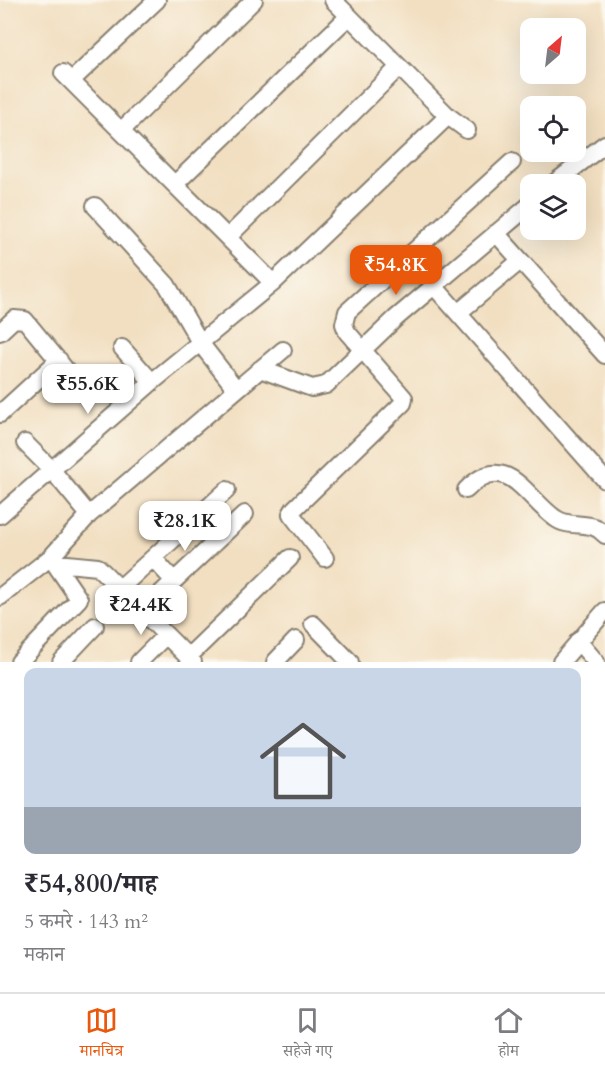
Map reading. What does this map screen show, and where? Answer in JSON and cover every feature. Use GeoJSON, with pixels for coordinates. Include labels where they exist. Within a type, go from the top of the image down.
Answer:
{"type":"FeatureCollection","features":[{"type":"Feature","properties":{"kind":"street"},"geometry":{"type":"LineString","coordinates":[[157,0],[67,77],[273,283]]}},
{"type":"Feature","properties":{"kind":"street"},"geometry":{"type":"LineString","coordinates":[[121,130],[254,0]]}},
{"type":"Feature","properties":{"kind":"street"},"geometry":{"type":"LineString","coordinates":[[333,0],[448,116],[467,130]]}},
{"type":"Feature","properties":{"kind":"street"},"geometry":{"type":"LineString","coordinates":[[175,184],[349,16]]}},
{"type":"Feature","properties":{"kind":"street"},"geometry":{"type":"LineString","coordinates":[[228,237],[399,67]]}},
{"type":"Feature","properties":{"kind":"street"},"geometry":{"type":"LineString","coordinates":[[0,515],[152,382],[273,283],[448,116]]}},
{"type":"Feature","properties":{"kind":"street"},"geometry":{"type":"LineString","coordinates":[[566,174],[605,144]]}},
{"type":"Feature","properties":{"kind":"street"},"geometry":{"type":"LineString","coordinates":[[325,558],[291,514],[403,403],[404,398],[347,332],[344,324],[346,312],[512,162]]}},
{"type":"Feature","properties":{"kind":"street"},"geometry":{"type":"LineString","coordinates":[[95,206],[167,285],[201,344],[236,389]]}},
{"type":"Feature","properties":{"kind":"street"},"geometry":{"type":"LineString","coordinates":[[260,369],[312,388],[326,385],[434,286],[520,213]]}},
{"type":"Feature","properties":{"kind":"street"},"geometry":{"type":"LineString","coordinates":[[496,233],[605,355]]}},
{"type":"Feature","properties":{"kind":"street"},"geometry":{"type":"LineString","coordinates":[[458,313],[520,261]]}},
{"type":"Feature","properties":{"kind":"street"},"geometry":{"type":"LineString","coordinates":[[434,286],[605,480]]}},
{"type":"Feature","properties":{"kind":"street"},"geometry":{"type":"LineString","coordinates":[[0,332],[14,319],[25,320],[75,381]]}},
{"type":"Feature","properties":{"kind":"street"},"geometry":{"type":"LineString","coordinates":[[123,348],[152,382]]}},
{"type":"Feature","properties":{"kind":"street"},"geometry":{"type":"LineString","coordinates":[[0,597],[54,560],[89,515],[283,350]]}},
{"type":"Feature","properties":{"kind":"street"},"geometry":{"type":"LineString","coordinates":[[0,414],[59,360]]}},
{"type":"Feature","properties":{"kind":"street"},"geometry":{"type":"LineString","coordinates":[[25,443],[51,469],[89,515]]}},
{"type":"Feature","properties":{"kind":"street"},"geometry":{"type":"LineString","coordinates":[[466,490],[477,478],[489,474],[515,478],[555,519],[571,524],[589,524],[605,535]]}},
{"type":"Feature","properties":{"kind":"street"},"geometry":{"type":"LineString","coordinates":[[119,589],[226,490]]}},
{"type":"Feature","properties":{"kind":"street"},"geometry":{"type":"LineString","coordinates":[[142,611],[245,514]]}},
{"type":"Feature","properties":{"kind":"street"},"geometry":{"type":"LineString","coordinates":[[153,558],[174,581]]}},
{"type":"Feature","properties":{"kind":"street"},"geometry":{"type":"LineString","coordinates":[[54,560],[98,567],[190,660],[290,558]]}},
{"type":"Feature","properties":{"kind":"street"},"geometry":{"type":"LineString","coordinates":[[19,662],[79,598],[54,560]]}},
{"type":"Feature","properties":{"kind":"street"},"geometry":{"type":"LineString","coordinates":[[561,662],[605,611]]}},
{"type":"Feature","properties":{"kind":"street"},"geometry":{"type":"LineString","coordinates":[[313,624],[350,662]]}},
{"type":"Feature","properties":{"kind":"street"},"geometry":{"type":"LineString","coordinates":[[61,662],[95,626]]}},
{"type":"Feature","properties":{"kind":"street"},"geometry":{"type":"LineString","coordinates":[[139,662],[166,635]]}},
{"type":"Feature","properties":{"kind":"street"},"geometry":{"type":"LineString","coordinates":[[275,662],[296,640]]}},
{"type":"Feature","properties":{"kind":"street"},"geometry":{"type":"LineString","coordinates":[[578,641],[596,662]]}}]}
